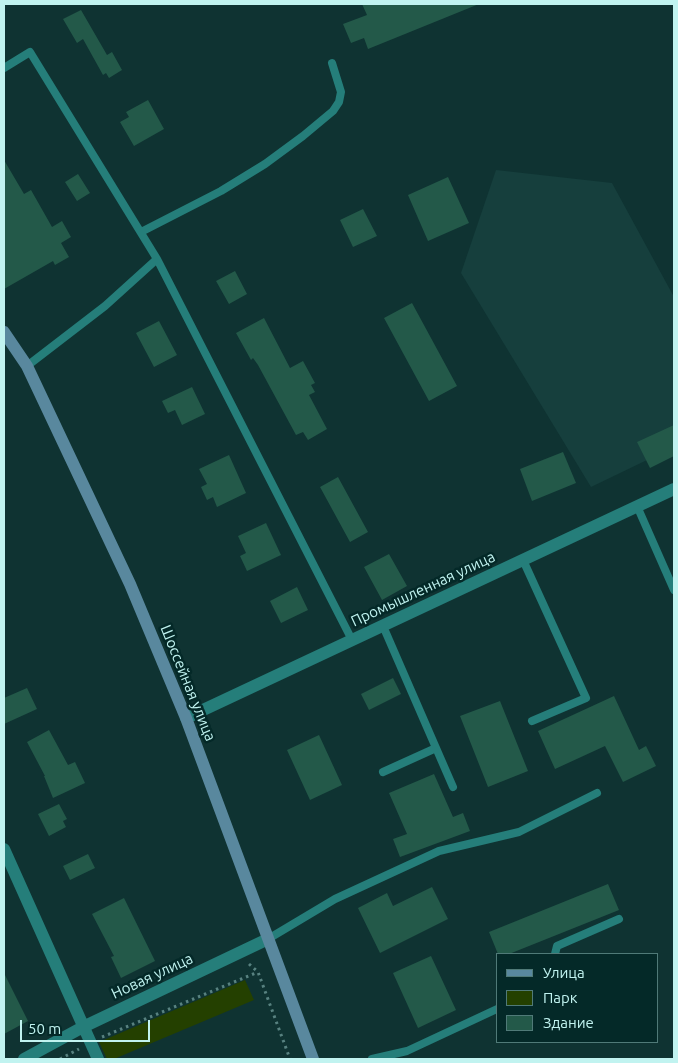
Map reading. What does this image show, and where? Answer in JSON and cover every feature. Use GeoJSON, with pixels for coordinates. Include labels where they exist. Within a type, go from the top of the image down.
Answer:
{"type":"FeatureCollection","features":[{"type":"Feature","properties":{"kind":"main road","name":"Шоссейная улица"},"geometry":{"type":"LineString","coordinates":[[4,332],[27,366],[130,584],[186,718],[313,1059]]}},
{"type":"Feature","properties":{"kind":"street","name":"Промышленная улица"},"geometry":{"type":"LineString","coordinates":[[186,718],[674,489]]}},
{"type":"Feature","properties":{"kind":"street"},"geometry":{"type":"LineString","coordinates":[[4,849],[98,1059]]}},
{"type":"Feature","properties":{"kind":"street","name":"Новая улица"},"geometry":{"type":"LineString","coordinates":[[24,1059],[83,1027],[268,939]]}},
{"type":"Feature","properties":{"kind":"lane"},"geometry":{"type":"LineString","coordinates":[[4,68],[30,52],[141,232],[157,259],[352,640]]}},
{"type":"Feature","properties":{"kind":"lane"},"geometry":{"type":"LineString","coordinates":[[141,232],[221,191],[265,164],[304,136],[332,111],[339,102],[341,92],[332,63]]}},
{"type":"Feature","properties":{"kind":"lane"},"geometry":{"type":"LineString","coordinates":[[27,366],[105,306],[157,259]]}},
{"type":"Feature","properties":{"kind":"lane"},"geometry":{"type":"LineString","coordinates":[[637,506],[674,590]]}},
{"type":"Feature","properties":{"kind":"lane"},"geometry":{"type":"LineString","coordinates":[[523,560],[586,698],[532,721]]}},
{"type":"Feature","properties":{"kind":"lane"},"geometry":{"type":"LineString","coordinates":[[383,626],[453,787]]}},
{"type":"Feature","properties":{"kind":"lane"},"geometry":{"type":"LineString","coordinates":[[383,772],[436,748]]}},
{"type":"Feature","properties":{"kind":"lane"},"geometry":{"type":"LineString","coordinates":[[268,939],[335,899],[439,851],[519,832],[597,793]]}},
{"type":"Feature","properties":{"kind":"lane"},"geometry":{"type":"LineString","coordinates":[[554,953],[558,946],[619,919]]}},
{"type":"Feature","properties":{"kind":"lane"},"geometry":{"type":"LineString","coordinates":[[372,1059],[407,1051],[496,1009]]}},
{"type":"Feature","properties":{"kind":"path"},"geometry":{"type":"LineString","coordinates":[[238,953],[258,972],[290,1059]]}},
{"type":"Feature","properties":{"kind":"path"},"geometry":{"type":"LineString","coordinates":[[60,1059],[90,1043],[258,972]]}},
{"type":"Feature","properties":{"kind":"shaded area"},"geometry":{"type":"Polygon","coordinates":[[[496,170],[612,183],[674,297],[674,447],[591,487],[461,273],[496,170]]]}},
{"type":"Feature","properties":{"kind":"green space"},"geometry":{"type":"Polygon","coordinates":[[[245,980],[254,1000],[114,1059],[107,1059],[99,1042],[245,980]]]}},
{"type":"Feature","properties":{"kind":"building"},"geometry":{"type":"Polygon","coordinates":[[[362,4],[479,4],[368,49],[364,38],[351,43],[343,24],[367,15],[362,4]]]}},
{"type":"Feature","properties":{"kind":"building"},"geometry":{"type":"Polygon","coordinates":[[[81,10],[107,55],[112,52],[122,70],[109,78],[106,73],[103,75],[83,39],[77,43],[63,19],[81,10]]]}},
{"type":"Feature","properties":{"kind":"building"},"geometry":{"type":"Polygon","coordinates":[[[148,100],[164,129],[134,146],[120,122],[129,117],[126,112],[148,100]]]}},
{"type":"Feature","properties":{"kind":"building"},"geometry":{"type":"Polygon","coordinates":[[[4,160],[24,194],[31,190],[52,227],[62,221],[71,237],[61,243],[69,257],[55,265],[53,261],[4,289],[4,160]]]}},
{"type":"Feature","properties":{"kind":"building"},"geometry":{"type":"Polygon","coordinates":[[[78,174],[90,193],[77,201],[65,182],[78,174]]]}},
{"type":"Feature","properties":{"kind":"building"},"geometry":{"type":"Polygon","coordinates":[[[448,177],[469,223],[428,241],[408,195],[448,177]]]}},
{"type":"Feature","properties":{"kind":"building"},"geometry":{"type":"Polygon","coordinates":[[[363,209],[377,236],[353,247],[340,220],[363,209]]]}},
{"type":"Feature","properties":{"kind":"building"},"geometry":{"type":"Polygon","coordinates":[[[235,271],[247,294],[229,304],[216,281],[235,271]]]}},
{"type":"Feature","properties":{"kind":"building"},"geometry":{"type":"Polygon","coordinates":[[[412,303],[457,386],[429,401],[384,318],[412,303]]]}},
{"type":"Feature","properties":{"kind":"building"},"geometry":{"type":"Polygon","coordinates":[[[264,318],[290,368],[303,361],[315,383],[311,385],[315,392],[309,395],[327,429],[308,440],[303,432],[296,435],[258,365],[253,358],[251,360],[236,333],[264,318]]]}},
{"type":"Feature","properties":{"kind":"building"},"geometry":{"type":"Polygon","coordinates":[[[159,321],[177,355],[154,367],[136,333],[159,321]]]}},
{"type":"Feature","properties":{"kind":"building"},"geometry":{"type":"Polygon","coordinates":[[[192,387],[205,414],[182,425],[175,410],[168,413],[162,401],[192,387]]]}},
{"type":"Feature","properties":{"kind":"building"},"geometry":{"type":"Polygon","coordinates":[[[674,425],[674,456],[650,468],[637,442],[674,425]]]}},
{"type":"Feature","properties":{"kind":"building"},"geometry":{"type":"Polygon","coordinates":[[[563,452],[576,483],[532,501],[520,469],[563,452]]]}},
{"type":"Feature","properties":{"kind":"building"},"geometry":{"type":"Polygon","coordinates":[[[229,455],[246,493],[217,507],[213,497],[207,500],[201,487],[207,484],[199,469],[229,455]]]}},
{"type":"Feature","properties":{"kind":"building"},"geometry":{"type":"Polygon","coordinates":[[[338,477],[368,532],[350,542],[320,487],[338,477]]]}},
{"type":"Feature","properties":{"kind":"building"},"geometry":{"type":"Polygon","coordinates":[[[266,523],[281,555],[247,571],[240,556],[246,553],[238,536],[266,523]]]}},
{"type":"Feature","properties":{"kind":"building"},"geometry":{"type":"Polygon","coordinates":[[[389,554],[407,586],[382,600],[364,567],[389,554]]]}},
{"type":"Feature","properties":{"kind":"building"},"geometry":{"type":"Polygon","coordinates":[[[297,587],[308,610],[281,623],[270,601],[297,587]]]}},
{"type":"Feature","properties":{"kind":"building"},"geometry":{"type":"Polygon","coordinates":[[[393,678],[401,694],[369,710],[361,694],[393,678]]]}},
{"type":"Feature","properties":{"kind":"building"},"geometry":{"type":"Polygon","coordinates":[[[27,688],[37,709],[4,724],[4,698],[27,688]]]}},
{"type":"Feature","properties":{"kind":"building"},"geometry":{"type":"Polygon","coordinates":[[[614,696],[639,750],[646,746],[656,766],[623,782],[605,746],[555,769],[538,731],[614,696]]]}},
{"type":"Feature","properties":{"kind":"building"},"geometry":{"type":"Polygon","coordinates":[[[500,701],[528,771],[488,787],[460,716],[500,701]]]}},
{"type":"Feature","properties":{"kind":"building"},"geometry":{"type":"Polygon","coordinates":[[[49,730],[68,765],[75,762],[85,783],[53,798],[45,776],[27,742],[49,730]]]}},
{"type":"Feature","properties":{"kind":"building"},"geometry":{"type":"Polygon","coordinates":[[[319,735],[342,785],[310,800],[287,750],[319,735]]]}},
{"type":"Feature","properties":{"kind":"building"},"geometry":{"type":"Polygon","coordinates":[[[434,774],[453,817],[463,813],[470,831],[400,857],[393,839],[407,834],[389,793],[434,774]]]}},
{"type":"Feature","properties":{"kind":"building"},"geometry":{"type":"Polygon","coordinates":[[[59,804],[67,819],[63,821],[66,827],[49,836],[38,814],[59,804]]]}},
{"type":"Feature","properties":{"kind":"building"},"geometry":{"type":"Polygon","coordinates":[[[88,854],[95,868],[70,880],[63,866],[88,854]]]}},
{"type":"Feature","properties":{"kind":"building"},"geometry":{"type":"Polygon","coordinates":[[[608,884],[619,910],[512,953],[498,953],[489,932],[608,884]]]}},
{"type":"Feature","properties":{"kind":"building"},"geometry":{"type":"Polygon","coordinates":[[[432,887],[448,919],[380,953],[358,908],[387,893],[393,906],[432,887]]]}},
{"type":"Feature","properties":{"kind":"building"},"geometry":{"type":"Polygon","coordinates":[[[124,898],[155,961],[121,978],[111,957],[114,956],[92,914],[124,898]]]}},
{"type":"Feature","properties":{"kind":"building"},"geometry":{"type":"Polygon","coordinates":[[[431,956],[456,1010],[418,1028],[393,973],[431,956]]]}},
{"type":"Feature","properties":{"kind":"building"},"geometry":{"type":"Polygon","coordinates":[[[4,973],[28,1021],[4,1034],[4,973]]]}}]}
